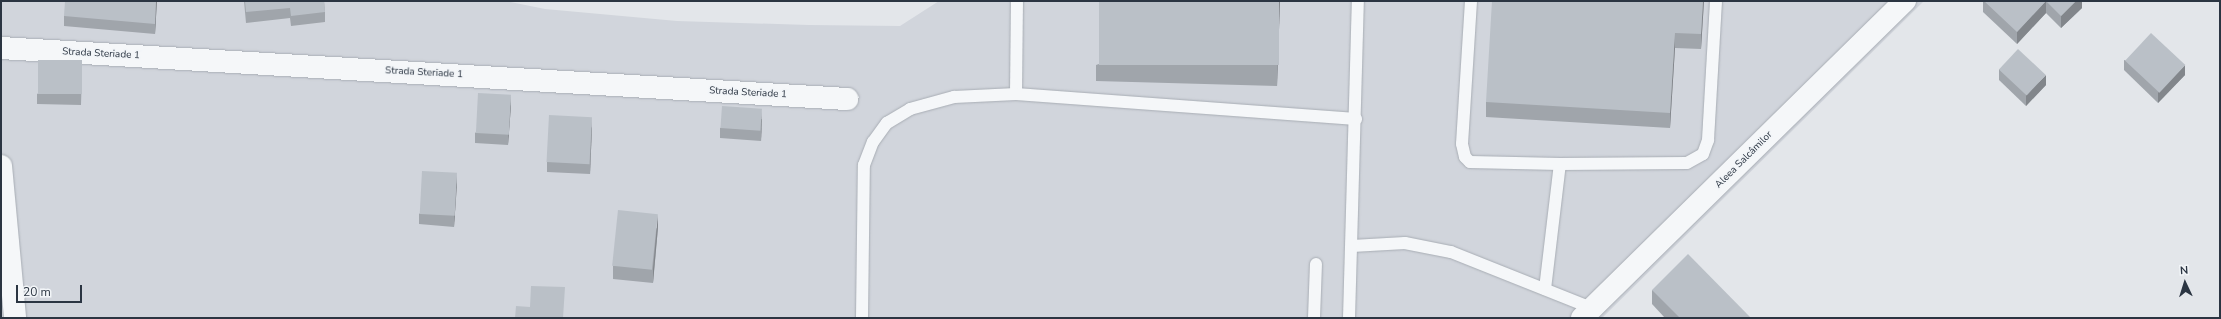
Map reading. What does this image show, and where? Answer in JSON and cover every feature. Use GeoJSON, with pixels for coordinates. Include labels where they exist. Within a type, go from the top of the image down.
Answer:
{"type":"FeatureCollection","features":[{"type":"Feature","properties":{"kind":"street","name":"Aleea Salcâmilor"},"geometry":{"type":"LineString","coordinates":[[1587,313],[1904,1]]}},
{"type":"Feature","properties":{"kind":"street","name":"Strada Steriade 1"},"geometry":{"type":"LineString","coordinates":[[1,48],[847,99]]}},
{"type":"Feature","properties":{"kind":"street"},"geometry":{"type":"LineString","coordinates":[[1,166],[15,318]]}},
{"type":"Feature","properties":{"kind":"lane"},"geometry":{"type":"LineString","coordinates":[[1016,94],[1017,1]]}},
{"type":"Feature","properties":{"kind":"lane"},"geometry":{"type":"LineString","coordinates":[[1349,318],[1356,119],[1358,1]]}},
{"type":"Feature","properties":{"kind":"lane"},"geometry":{"type":"LineString","coordinates":[[1471,1],[1462,144],[1465,156],[1470,162],[1560,164],[1687,163],[1703,154],[1708,140],[1716,1]]}},
{"type":"Feature","properties":{"kind":"lane"},"geometry":{"type":"LineString","coordinates":[[862,318],[864,165],[873,142],[887,124],[910,109],[954,97],[1016,94],[1356,119]]}},
{"type":"Feature","properties":{"kind":"lane"},"geometry":{"type":"LineString","coordinates":[[1545,289],[1560,164]]}},
{"type":"Feature","properties":{"kind":"lane"},"geometry":{"type":"LineString","coordinates":[[1352,246],[1405,243],[1451,252],[1545,289],[1587,313]]}},
{"type":"Feature","properties":{"kind":"lane"},"geometry":{"type":"LineString","coordinates":[[1314,318],[1316,264]]}},
{"type":"Feature","properties":{"kind":"shaded area"},"geometry":{"type":"Polygon","coordinates":[[[1,1],[506,1],[545,9],[677,21],[900,26],[939,1],[1924,1],[1602,318],[1,318],[1,1]]]}},
{"type":"Feature","properties":{"kind":"building"},"geometry":{"type":"Polygon","coordinates":[[[65,1],[156,1],[155,24],[64,16],[65,1]]]}},
{"type":"Feature","properties":{"kind":"building"},"geometry":{"type":"Polygon","coordinates":[[[245,1],[324,1],[325,12],[291,16],[290,8],[246,12],[245,1]]]}},
{"type":"Feature","properties":{"kind":"building"},"geometry":{"type":"Polygon","coordinates":[[[1099,1],[1279,1],[1279,65],[1099,65],[1099,1]]]}},
{"type":"Feature","properties":{"kind":"building"},"geometry":{"type":"Polygon","coordinates":[[[1492,1],[1703,1],[1701,34],[1675,33],[1670,113],[1486,102],[1492,1]]]}},
{"type":"Feature","properties":{"kind":"building"},"geometry":{"type":"Polygon","coordinates":[[[1984,1],[2046,1],[2017,32],[1984,1]]]}},
{"type":"Feature","properties":{"kind":"building"},"geometry":{"type":"Polygon","coordinates":[[[2046,1],[2076,1],[2061,16],[2046,1]]]}},
{"type":"Feature","properties":{"kind":"building"},"geometry":{"type":"Polygon","coordinates":[[[2151,33],[2185,65],[2159,93],[2125,61],[2151,33]]]}},
{"type":"Feature","properties":{"kind":"building"},"geometry":{"type":"Polygon","coordinates":[[[2018,49],[2046,75],[2027,95],[1999,69],[2018,49]]]}},
{"type":"Feature","properties":{"kind":"building"},"geometry":{"type":"Polygon","coordinates":[[[38,60],[82,60],[82,94],[38,94],[38,60]]]}},
{"type":"Feature","properties":{"kind":"building"},"geometry":{"type":"Polygon","coordinates":[[[478,93],[511,95],[509,135],[476,133],[478,93]]]}},
{"type":"Feature","properties":{"kind":"building"},"geometry":{"type":"Polygon","coordinates":[[[722,106],[762,109],[760,131],[720,128],[722,106]]]}},
{"type":"Feature","properties":{"kind":"building"},"geometry":{"type":"Polygon","coordinates":[[[549,115],[592,117],[589,164],[547,162],[549,115]]]}},
{"type":"Feature","properties":{"kind":"building"},"geometry":{"type":"Polygon","coordinates":[[[422,171],[457,173],[455,216],[420,214],[422,171]]]}},
{"type":"Feature","properties":{"kind":"building"},"geometry":{"type":"Polygon","coordinates":[[[618,210],[658,214],[652,270],[612,266],[618,210]]]}},
{"type":"Feature","properties":{"kind":"building"},"geometry":{"type":"Polygon","coordinates":[[[1688,254],[1751,318],[1680,318],[1652,290],[1688,254]]]}},
{"type":"Feature","properties":{"kind":"building"},"geometry":{"type":"Polygon","coordinates":[[[531,286],[565,287],[563,318],[515,318],[516,306],[530,307],[531,286]]]}}]}
